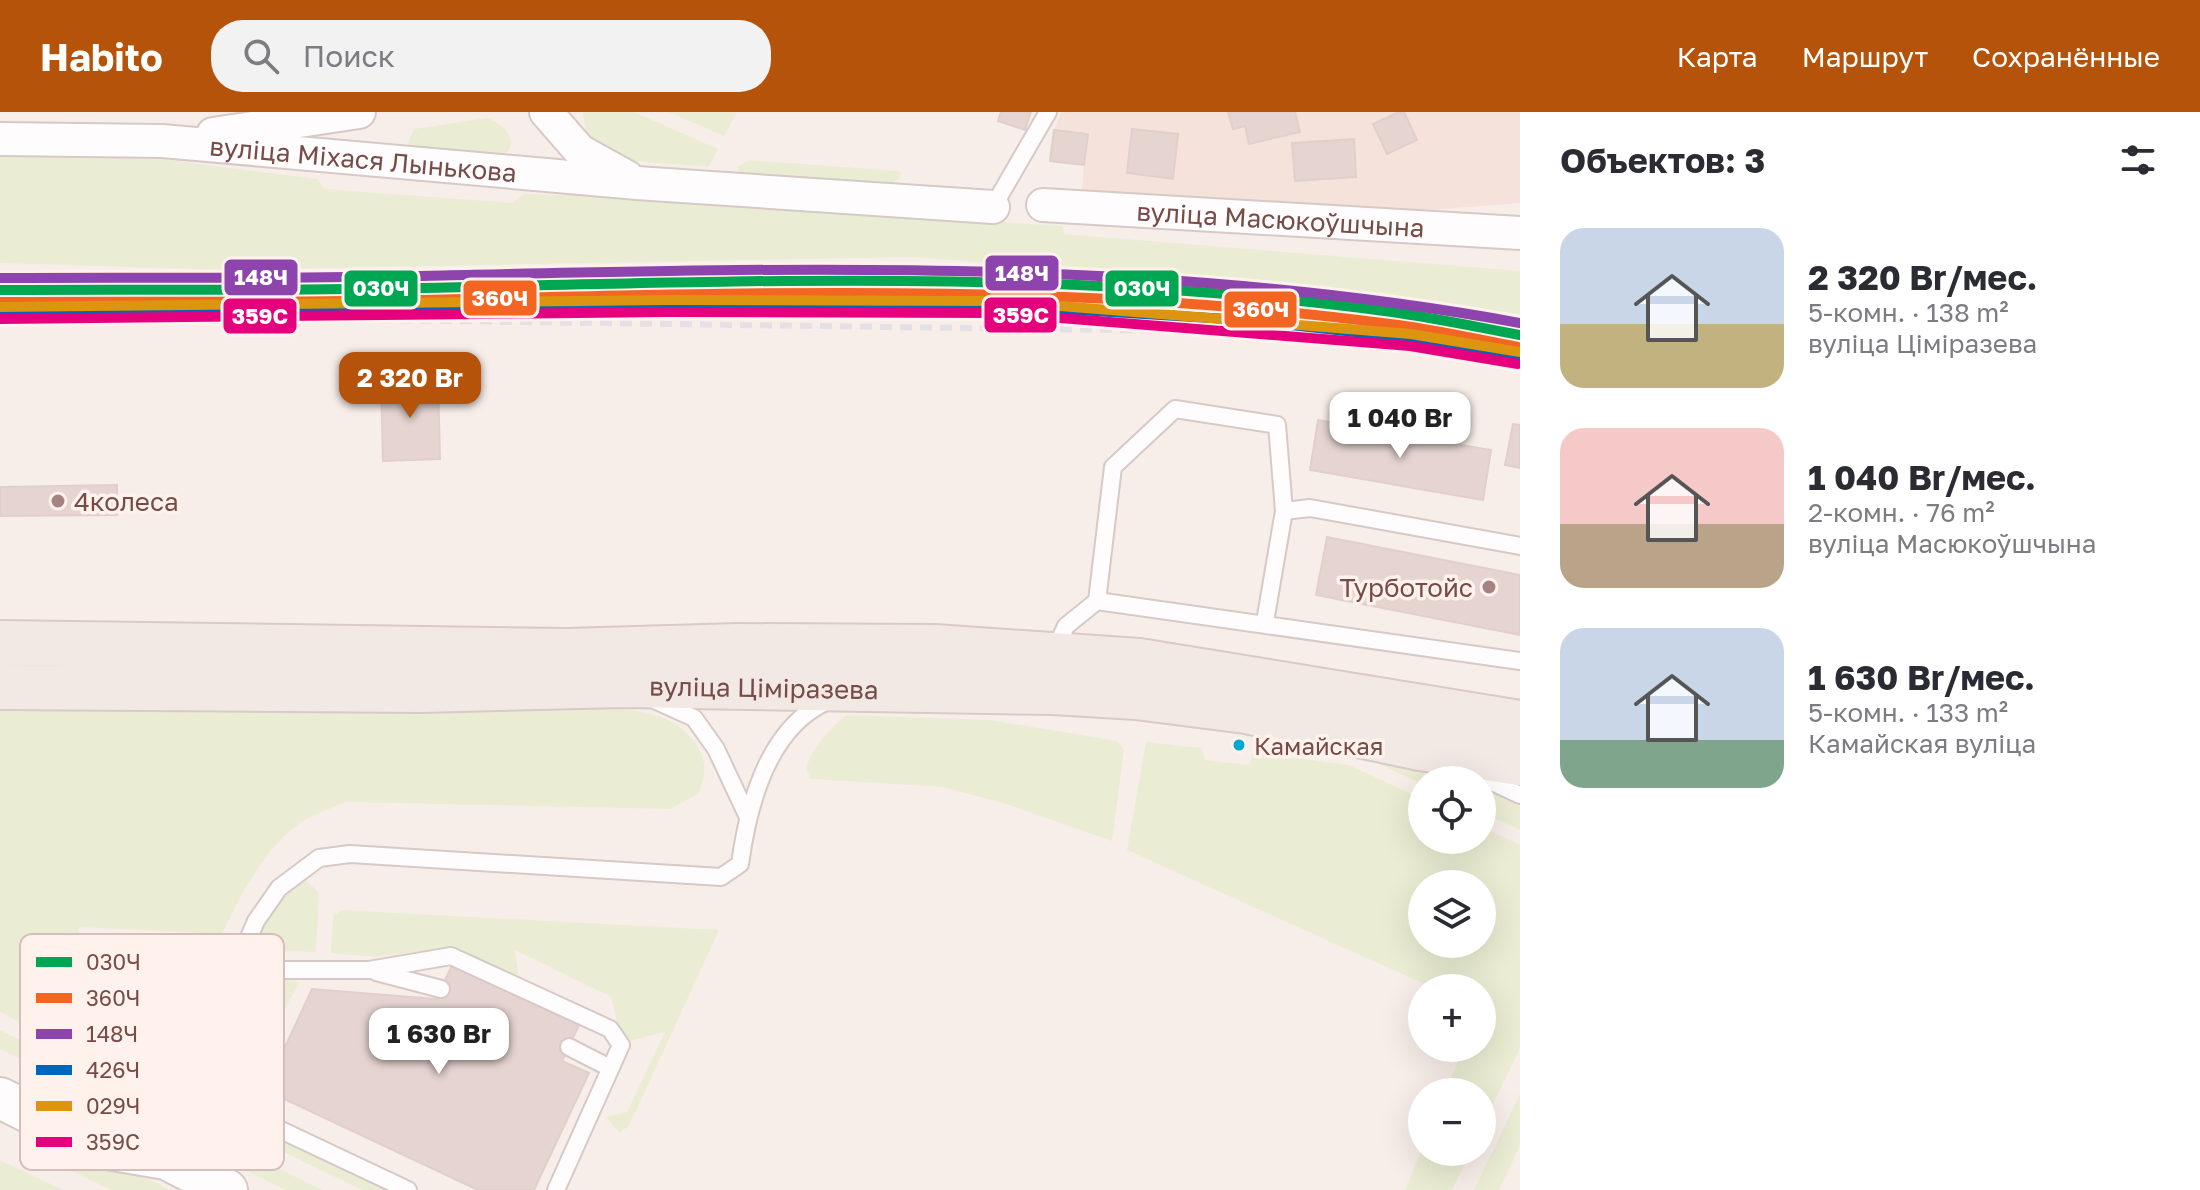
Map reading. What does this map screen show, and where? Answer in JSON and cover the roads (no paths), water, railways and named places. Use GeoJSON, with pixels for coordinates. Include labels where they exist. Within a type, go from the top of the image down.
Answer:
{"type":"FeatureCollection","features":[{"type":"Feature","properties":{"kind":"main road","name":"вуліца Ціміразева"},"geometry":{"type":"LineString","coordinates":[[0,643],[429,669],[623,685],[859,687],[1136,697],[1246,711],[1420,748],[1520,763]]}},
{"type":"Feature","properties":{"kind":"main road","name":"вуліца Ціміразева"},"geometry":{"type":"LineString","coordinates":[[0,687],[935,647],[1139,661],[1520,723]]}},
{"type":"Feature","properties":{"kind":"street"},"geometry":{"type":"LineString","coordinates":[[546,112],[571,164]]}},
{"type":"Feature","properties":{"kind":"street","name":"вуліца Міхася Лынькова"},"geometry":{"type":"LineString","coordinates":[[162,141],[355,113]]}},
{"type":"Feature","properties":{"kind":"street","name":"вуліца Міхася Лынькова"},"geometry":{"type":"LineString","coordinates":[[0,139],[162,141],[571,164],[637,183],[993,207]]}},
{"type":"Feature","properties":{"kind":"street","name":"вуліца Масюкоўшчына"},"geometry":{"type":"LineString","coordinates":[[1043,205],[1520,233]]}},
{"type":"Feature","properties":{"kind":"street"},"geometry":{"type":"LineString","coordinates":[[0,1073],[20,1083]]}},
{"type":"Feature","properties":{"kind":"street"},"geometry":{"type":"LineString","coordinates":[[0,1098],[20,1108]]}},
{"type":"Feature","properties":{"kind":"street"},"geometry":{"type":"LineString","coordinates":[[188,1170],[227,1190]]}},
{"type":"Feature","properties":{"kind":"lane"},"geometry":{"type":"LineString","coordinates":[[993,207],[1048,112]]}},
{"type":"Feature","properties":{"kind":"lane"},"geometry":{"type":"LineString","coordinates":[[1054,654],[1066,626],[1097,601],[1113,467],[1175,409],[1277,425],[1284,511],[1265,622]]}},
{"type":"Feature","properties":{"kind":"lane"},"geometry":{"type":"LineString","coordinates":[[1284,511],[1310,508],[1520,546]]}},
{"type":"Feature","properties":{"kind":"lane"},"geometry":{"type":"LineString","coordinates":[[1097,601],[1265,622],[1520,661]]}},
{"type":"Feature","properties":{"kind":"lane"},"geometry":{"type":"LineString","coordinates":[[623,685],[694,718],[716,749],[747,815]]}},
{"type":"Feature","properties":{"kind":"lane"},"geometry":{"type":"LineString","coordinates":[[250,934],[279,888],[319,858],[350,854],[721,877],[740,864],[747,815],[790,725],[819,705],[859,687]]}},
{"type":"Feature","properties":{"kind":"lane"},"geometry":{"type":"LineString","coordinates":[[1420,748],[1520,795]]}},
{"type":"Feature","properties":{"kind":"lane"},"geometry":{"type":"LineString","coordinates":[[284,970],[369,970],[451,956],[610,1029],[621,1045],[608,1067],[556,1190]]}},
{"type":"Feature","properties":{"kind":"lane"},"geometry":{"type":"LineString","coordinates":[[369,970],[441,989]]}},
{"type":"Feature","properties":{"kind":"lane"},"geometry":{"type":"LineString","coordinates":[[569,1047],[608,1067]]}},
{"type":"Feature","properties":{"kind":"lane"},"geometry":{"type":"LineString","coordinates":[[284,1132],[408,1190]]}},
{"type":"Feature","properties":{"kind":"railway"},"geometry":{"type":"LineString","coordinates":[[0,321],[223,318],[1183,331],[1412,351],[1520,369]]}},
{"type":"Feature","properties":{"kind":"place","name":"4колеса"},"geometry":{"type":"Point","coordinates":[58,501]}},
{"type":"Feature","properties":{"kind":"place","name":"Турботойс"},"geometry":{"type":"Point","coordinates":[1489,587]}},
{"type":"Feature","properties":{"kind":"place","name":"Камайская"},"geometry":{"type":"Point","coordinates":[1239,745]}}]}
